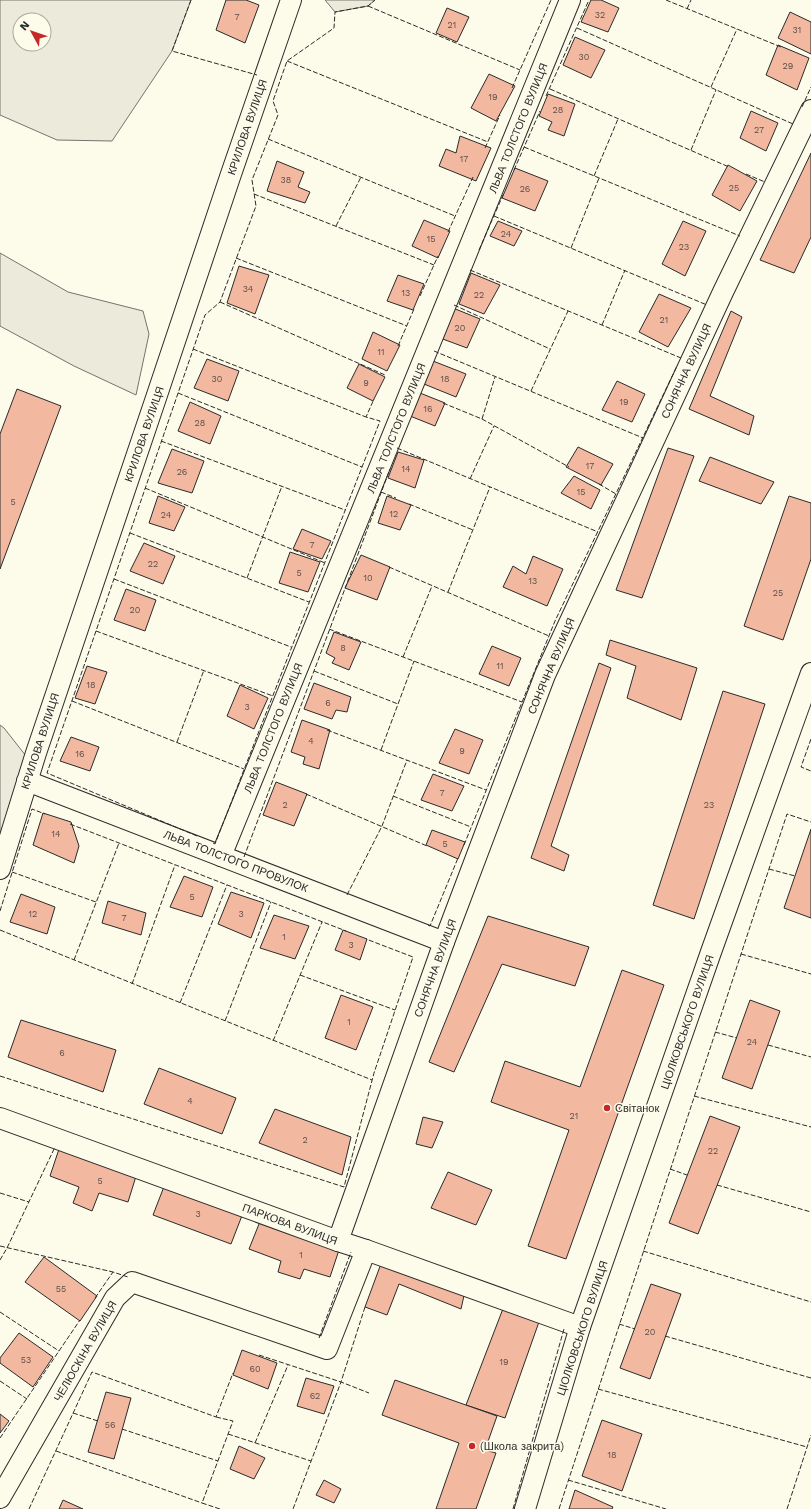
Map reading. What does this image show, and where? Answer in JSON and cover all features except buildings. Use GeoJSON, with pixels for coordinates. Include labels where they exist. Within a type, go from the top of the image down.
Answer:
{"type":"FeatureCollection","features":[{"type":"Feature","properties":{"kind":"street","name":"КРИЛОВА ВУЛИЦЯ"},"geometry":{"type":"LineString","coordinates":[[0,869],[27,781],[291,0]]}},
{"type":"Feature","properties":{"kind":"street","name":"ЛЬВА ТОЛСТОГО ВУЛИЦЯ"},"geometry":{"type":"LineString","coordinates":[[221,856],[570,0]]}},
{"type":"Feature","properties":{"kind":"street","name":"СОНЯЧНА ВУЛИЦЯ"},"geometry":{"type":"LineString","coordinates":[[338,1242],[444,942],[545,675],[723,292],[811,110]]}},
{"type":"Feature","properties":{"kind":"street","name":"ЦІОЛКОВСЬКОГО ВУЛИЦЯ"},"geometry":{"type":"LineString","coordinates":[[525,1509],[580,1327],[711,952],[811,673]]}},
{"type":"Feature","properties":{"kind":"street","name":"ЛЬВА ТОЛСТОГО ПРОВУЛОК"},"geometry":{"type":"LineString","coordinates":[[27,781],[444,942]]}},
{"type":"Feature","properties":{"kind":"street","name":"ПАРКОВА ВУЛИЦЯ"},"geometry":{"type":"LineString","coordinates":[[0,1118],[338,1242],[366,1250],[580,1327]]}},
{"type":"Feature","properties":{"kind":"street","name":"ЧЕЛЮСКІНА ВУЛИЦЯ"},"geometry":{"type":"LineString","coordinates":[[0,1498],[115,1298],[132,1282],[326,1349],[366,1250]]}},
{"type":"Feature","properties":{"kind":"shaded area"},"geometry":{"type":"Polygon","coordinates":[[[0,0],[191,0],[172,51],[112,141],[57,140],[0,115],[0,0]]]}},
{"type":"Feature","properties":{"kind":"shaded area"},"geometry":{"type":"Polygon","coordinates":[[[325,0],[375,0],[368,6],[335,12],[325,0]]]}},
{"type":"Feature","properties":{"kind":"shaded area"},"geometry":{"type":"Polygon","coordinates":[[[0,253],[68,292],[143,311],[149,334],[136,395],[74,366],[0,326],[0,253]]]}},
{"type":"Feature","properties":{"kind":"shaded area"},"geometry":{"type":"Polygon","coordinates":[[[0,725],[26,756],[0,835],[0,725]]]}},
{"type":"Feature","properties":{"kind":"fence"},"geometry":{"type":"LineString","coordinates":[[191,0],[172,51],[257,75]]}},
{"type":"Feature","properties":{"kind":"fence"},"geometry":{"type":"LineString","coordinates":[[197,836],[47,773],[205,315],[220,302],[256,206],[252,180],[278,115],[273,101],[287,61],[334,28],[335,12],[368,6],[375,0]]}},
{"type":"Feature","properties":{"kind":"fence"},"geometry":{"type":"LineString","coordinates":[[512,88],[551,0]]}},
{"type":"Feature","properties":{"kind":"fence"},"geometry":{"type":"LineString","coordinates":[[546,96],[589,0]]}},
{"type":"Feature","properties":{"kind":"fence"},"geometry":{"type":"LineString","coordinates":[[666,0],[781,47]]}},
{"type":"Feature","properties":{"kind":"fence"},"geometry":{"type":"LineString","coordinates":[[687,9],[691,0]]}},
{"type":"Feature","properties":{"kind":"fence"},"geometry":{"type":"LineString","coordinates":[[368,6],[520,70]]}},
{"type":"Feature","properties":{"kind":"fence"},"geometry":{"type":"LineString","coordinates":[[577,28],[793,124]]}},
{"type":"Feature","properties":{"kind":"fence"},"geometry":{"type":"LineString","coordinates":[[711,87],[737,29]]}},
{"type":"Feature","properties":{"kind":"fence"},"geometry":{"type":"LineString","coordinates":[[287,61],[488,142]]}},
{"type":"Feature","properties":{"kind":"fence"},"geometry":{"type":"LineString","coordinates":[[802,107],[811,87]]}},
{"type":"Feature","properties":{"kind":"fence"},"geometry":{"type":"LineString","coordinates":[[550,89],[729,167]]}},
{"type":"Feature","properties":{"kind":"fence"},"geometry":{"type":"LineString","coordinates":[[691,150],[716,90]]}},
{"type":"Feature","properties":{"kind":"fence"},"geometry":{"type":"LineString","coordinates":[[514,170],[540,111]]}},
{"type":"Feature","properties":{"kind":"fence"},"geometry":{"type":"LineString","coordinates":[[485,148],[500,115]]}},
{"type":"Feature","properties":{"kind":"fence"},"geometry":{"type":"LineString","coordinates":[[594,176],[618,119]]}},
{"type":"Feature","properties":{"kind":"fence"},"geometry":{"type":"LineString","coordinates":[[268,139],[455,216]]}},
{"type":"Feature","properties":{"kind":"fence"},"geometry":{"type":"LineString","coordinates":[[524,147],[740,236]]}},
{"type":"Feature","properties":{"kind":"fence"},"geometry":{"type":"LineString","coordinates":[[746,174],[765,182]]}},
{"type":"Feature","properties":{"kind":"fence"},"geometry":{"type":"LineString","coordinates":[[336,226],[361,177]]}},
{"type":"Feature","properties":{"kind":"fence"},"geometry":{"type":"LineString","coordinates":[[448,232],[473,177]]}},
{"type":"Feature","properties":{"kind":"fence"},"geometry":{"type":"LineString","coordinates":[[571,248],[599,178]]}},
{"type":"Feature","properties":{"kind":"fence"},"geometry":{"type":"LineString","coordinates":[[254,194],[434,265]]}},
{"type":"Feature","properties":{"kind":"fence"},"geometry":{"type":"LineString","coordinates":[[479,250],[503,195]]}},
{"type":"Feature","properties":{"kind":"fence"},"geometry":{"type":"LineString","coordinates":[[494,216],[707,305]]}},
{"type":"Feature","properties":{"kind":"fence"},"geometry":{"type":"LineString","coordinates":[[420,296],[438,256]]}},
{"type":"Feature","properties":{"kind":"fence"},"geometry":{"type":"LineString","coordinates":[[236,258],[407,326]]}},
{"type":"Feature","properties":{"kind":"fence"},"geometry":{"type":"LineString","coordinates":[[470,270],[681,358]]}},
{"type":"Feature","properties":{"kind":"fence"},"geometry":{"type":"LineString","coordinates":[[602,325],[625,270]]}},
{"type":"Feature","properties":{"kind":"fence"},"geometry":{"type":"LineString","coordinates":[[220,302],[385,375]]}},
{"type":"Feature","properties":{"kind":"fence"},"geometry":{"type":"LineString","coordinates":[[454,305],[550,349]]}},
{"type":"Feature","properties":{"kind":"fence"},"geometry":{"type":"LineString","coordinates":[[398,346],[414,309]]}},
{"type":"Feature","properties":{"kind":"fence"},"geometry":{"type":"LineString","coordinates":[[531,391],[568,311]]}},
{"type":"Feature","properties":{"kind":"fence"},"geometry":{"type":"LineString","coordinates":[[193,349],[366,417]]}},
{"type":"Feature","properties":{"kind":"fence"},"geometry":{"type":"LineString","coordinates":[[434,351],[643,438]]}},
{"type":"Feature","properties":{"kind":"fence"},"geometry":{"type":"LineString","coordinates":[[464,845],[555,621],[677,366]]}},
{"type":"Feature","properties":{"kind":"fence"},"geometry":{"type":"LineString","coordinates":[[482,419],[495,377]]}},
{"type":"Feature","properties":{"kind":"fence"},"geometry":{"type":"LineString","coordinates":[[178,393],[362,467]]}},
{"type":"Feature","properties":{"kind":"fence"},"geometry":{"type":"LineString","coordinates":[[213,843],[215,844],[380,421],[366,417],[374,399]]}},
{"type":"Feature","properties":{"kind":"fence"},"geometry":{"type":"LineString","coordinates":[[443,403],[482,419],[569,467]]}},
{"type":"Feature","properties":{"kind":"fence"},"geometry":{"type":"LineString","coordinates":[[470,479],[494,426]]}},
{"type":"Feature","properties":{"kind":"fence"},"geometry":{"type":"LineString","coordinates":[[161,441],[345,510]]}},
{"type":"Feature","properties":{"kind":"fence"},"geometry":{"type":"LineString","coordinates":[[397,448],[598,532]]}},
{"type":"Feature","properties":{"kind":"fence"},"geometry":{"type":"LineString","coordinates":[[244,857],[390,469]]}},
{"type":"Feature","properties":{"kind":"fence"},"geometry":{"type":"LineString","coordinates":[[599,484],[616,494]]}},
{"type":"Feature","properties":{"kind":"fence"},"geometry":{"type":"LineString","coordinates":[[247,578],[282,486]]}},
{"type":"Feature","properties":{"kind":"fence"},"geometry":{"type":"LineString","coordinates":[[448,592],[490,487]]}},
{"type":"Feature","properties":{"kind":"fence"},"geometry":{"type":"LineString","coordinates":[[145,488],[325,563]]}},
{"type":"Feature","properties":{"kind":"fence"},"geometry":{"type":"LineString","coordinates":[[381,492],[396,498]]}},
{"type":"Feature","properties":{"kind":"fence"},"geometry":{"type":"LineString","coordinates":[[409,504],[473,530]]}},
{"type":"Feature","properties":{"kind":"fence"},"geometry":{"type":"LineString","coordinates":[[130,533],[309,602]]}},
{"type":"Feature","properties":{"kind":"fence"},"geometry":{"type":"LineString","coordinates":[[389,567],[549,636]]}},
{"type":"Feature","properties":{"kind":"fence"},"geometry":{"type":"LineString","coordinates":[[114,579],[291,647]]}},
{"type":"Feature","properties":{"kind":"fence"},"geometry":{"type":"LineString","coordinates":[[403,657],[432,586]]}},
{"type":"Feature","properties":{"kind":"fence"},"geometry":{"type":"LineString","coordinates":[[329,629],[522,702]]}},
{"type":"Feature","properties":{"kind":"fence"},"geometry":{"type":"LineString","coordinates":[[96,631],[273,696]]}},
{"type":"Feature","properties":{"kind":"fence"},"geometry":{"type":"LineString","coordinates":[[381,750],[414,661]]}},
{"type":"Feature","properties":{"kind":"fence"},"geometry":{"type":"LineString","coordinates":[[177,742],[204,670]]}},
{"type":"Feature","properties":{"kind":"fence"},"geometry":{"type":"LineString","coordinates":[[314,671],[398,704]]}},
{"type":"Feature","properties":{"kind":"fence"},"geometry":{"type":"LineString","coordinates":[[72,701],[244,769]]}},
{"type":"Feature","properties":{"kind":"fence"},"geometry":{"type":"LineString","coordinates":[[327,730],[486,790]]}},
{"type":"Feature","properties":{"kind":"fence"},"geometry":{"type":"LineString","coordinates":[[811,739],[801,767],[811,771]]}},
{"type":"Feature","properties":{"kind":"fence"},"geometry":{"type":"LineString","coordinates":[[347,895],[382,826],[407,760]]}},
{"type":"Feature","properties":{"kind":"fence"},"geometry":{"type":"LineString","coordinates":[[306,794],[427,846]]}},
{"type":"Feature","properties":{"kind":"fence"},"geometry":{"type":"LineString","coordinates":[[393,796],[471,827]]}},
{"type":"Feature","properties":{"kind":"fence"},"geometry":{"type":"LineString","coordinates":[[0,911],[32,809],[45,814]]}},
{"type":"Feature","properties":{"kind":"fence"},"geometry":{"type":"LineString","coordinates":[[559,1509],[787,814],[811,822]]}},
{"type":"Feature","properties":{"kind":"fence"},"geometry":{"type":"LineString","coordinates":[[70,824],[346,931]]}},
{"type":"Feature","properties":{"kind":"fence"},"geometry":{"type":"LineString","coordinates":[[74,960],[119,843]]}},
{"type":"Feature","properties":{"kind":"fence"},"geometry":{"type":"LineString","coordinates":[[428,925],[430,926],[458,858]]}},
{"type":"Feature","properties":{"kind":"fence"},"geometry":{"type":"LineString","coordinates":[[132,984],[175,865]]}},
{"type":"Feature","properties":{"kind":"fence"},"geometry":{"type":"LineString","coordinates":[[769,869],[795,876]]}},
{"type":"Feature","properties":{"kind":"fence"},"geometry":{"type":"LineString","coordinates":[[12,872],[96,902]]}},
{"type":"Feature","properties":{"kind":"fence"},"geometry":{"type":"LineString","coordinates":[[180,1003],[227,885]]}},
{"type":"Feature","properties":{"kind":"fence"},"geometry":{"type":"LineString","coordinates":[[225,1021],[271,902]]}},
{"type":"Feature","properties":{"kind":"fence"},"geometry":{"type":"LineString","coordinates":[[273,1041],[322,922]]}},
{"type":"Feature","properties":{"kind":"fence"},"geometry":{"type":"LineString","coordinates":[[0,930],[372,1080]]}},
{"type":"Feature","properties":{"kind":"fence"},"geometry":{"type":"LineString","coordinates":[[0,1076],[344,1187],[374,1073],[413,957],[366,939]]}},
{"type":"Feature","properties":{"kind":"fence"},"geometry":{"type":"LineString","coordinates":[[741,954],[811,974]]}},
{"type":"Feature","properties":{"kind":"fence"},"geometry":{"type":"LineString","coordinates":[[300,975],[395,1010]]}},
{"type":"Feature","properties":{"kind":"fence"},"geometry":{"type":"LineString","coordinates":[[715,1032],[737,1038]]}},
{"type":"Feature","properties":{"kind":"fence"},"geometry":{"type":"LineString","coordinates":[[768,1045],[811,1057]]}},
{"type":"Feature","properties":{"kind":"fence"},"geometry":{"type":"LineString","coordinates":[[694,1096],[811,1127]]}},
{"type":"Feature","properties":{"kind":"fence"},"geometry":{"type":"LineString","coordinates":[[0,1260],[55,1147]]}},
{"type":"Feature","properties":{"kind":"fence"},"geometry":{"type":"LineString","coordinates":[[670,1169],[687,1175]]}},
{"type":"Feature","properties":{"kind":"fence"},"geometry":{"type":"LineString","coordinates":[[717,1185],[811,1212]]}},
{"type":"Feature","properties":{"kind":"fence"},"geometry":{"type":"LineString","coordinates":[[0,1193],[29,1202]]}},
{"type":"Feature","properties":{"kind":"fence"},"geometry":{"type":"LineString","coordinates":[[0,1246],[113,1272]]}},
{"type":"Feature","properties":{"kind":"fence"},"geometry":{"type":"LineString","coordinates":[[643,1251],[811,1302]]}},
{"type":"Feature","properties":{"kind":"fence"},"geometry":{"type":"LineString","coordinates":[[319,1338],[351,1252]]}},
{"type":"Feature","properties":{"kind":"fence"},"geometry":{"type":"LineString","coordinates":[[95,1298],[113,1272],[128,1277]]}},
{"type":"Feature","properties":{"kind":"fence"},"geometry":{"type":"LineString","coordinates":[[365,1307],[341,1382],[369,1393]]}},
{"type":"Feature","properties":{"kind":"fence"},"geometry":{"type":"LineString","coordinates":[[0,1312],[59,1351]]}},
{"type":"Feature","properties":{"kind":"fence"},"geometry":{"type":"LineString","coordinates":[[0,1438],[80,1320]]}},
{"type":"Feature","properties":{"kind":"fence"},"geometry":{"type":"LineString","coordinates":[[619,1324],[635,1329]]}},
{"type":"Feature","properties":{"kind":"fence"},"geometry":{"type":"LineString","coordinates":[[513,1509],[564,1329]]}},
{"type":"Feature","properties":{"kind":"fence"},"geometry":{"type":"LineString","coordinates":[[665,1336],[811,1378]]}},
{"type":"Feature","properties":{"kind":"fence"},"geometry":{"type":"LineString","coordinates":[[259,1355],[341,1382],[293,1509]]}},
{"type":"Feature","properties":{"kind":"fence"},"geometry":{"type":"LineString","coordinates":[[255,1443],[288,1365]]}},
{"type":"Feature","properties":{"kind":"fence"},"geometry":{"type":"LineString","coordinates":[[29,1509],[92,1372],[216,1417],[233,1373]]}},
{"type":"Feature","properties":{"kind":"fence"},"geometry":{"type":"LineString","coordinates":[[0,1381],[27,1399]]}},
{"type":"Feature","properties":{"kind":"fence"},"geometry":{"type":"LineString","coordinates":[[598,1389],[807,1447]]}},
{"type":"Feature","properties":{"kind":"fence"},"geometry":{"type":"LineString","coordinates":[[73,1413],[98,1421]]}},
{"type":"Feature","properties":{"kind":"fence"},"geometry":{"type":"LineString","coordinates":[[216,1417],[233,1421],[202,1503],[220,1509]]}},
{"type":"Feature","properties":{"kind":"fence"},"geometry":{"type":"LineString","coordinates":[[122,1429],[218,1461]]}},
{"type":"Feature","properties":{"kind":"fence"},"geometry":{"type":"LineString","coordinates":[[228,1434],[311,1461]]}},
{"type":"Feature","properties":{"kind":"fence"},"geometry":{"type":"LineString","coordinates":[[787,1509],[811,1435]]}},
{"type":"Feature","properties":{"kind":"fence"},"geometry":{"type":"LineString","coordinates":[[56,1451],[202,1503]]}},
{"type":"Feature","properties":{"kind":"fence"},"geometry":{"type":"LineString","coordinates":[[568,1480],[666,1509]]}},
{"type":"Feature","properties":{"kind":"place","name":"Світанок"},"geometry":{"type":"Point","coordinates":[607,1108]}},
{"type":"Feature","properties":{"kind":"place","name":"(Школа закрита)"},"geometry":{"type":"Point","coordinates":[472,1446]}}]}
